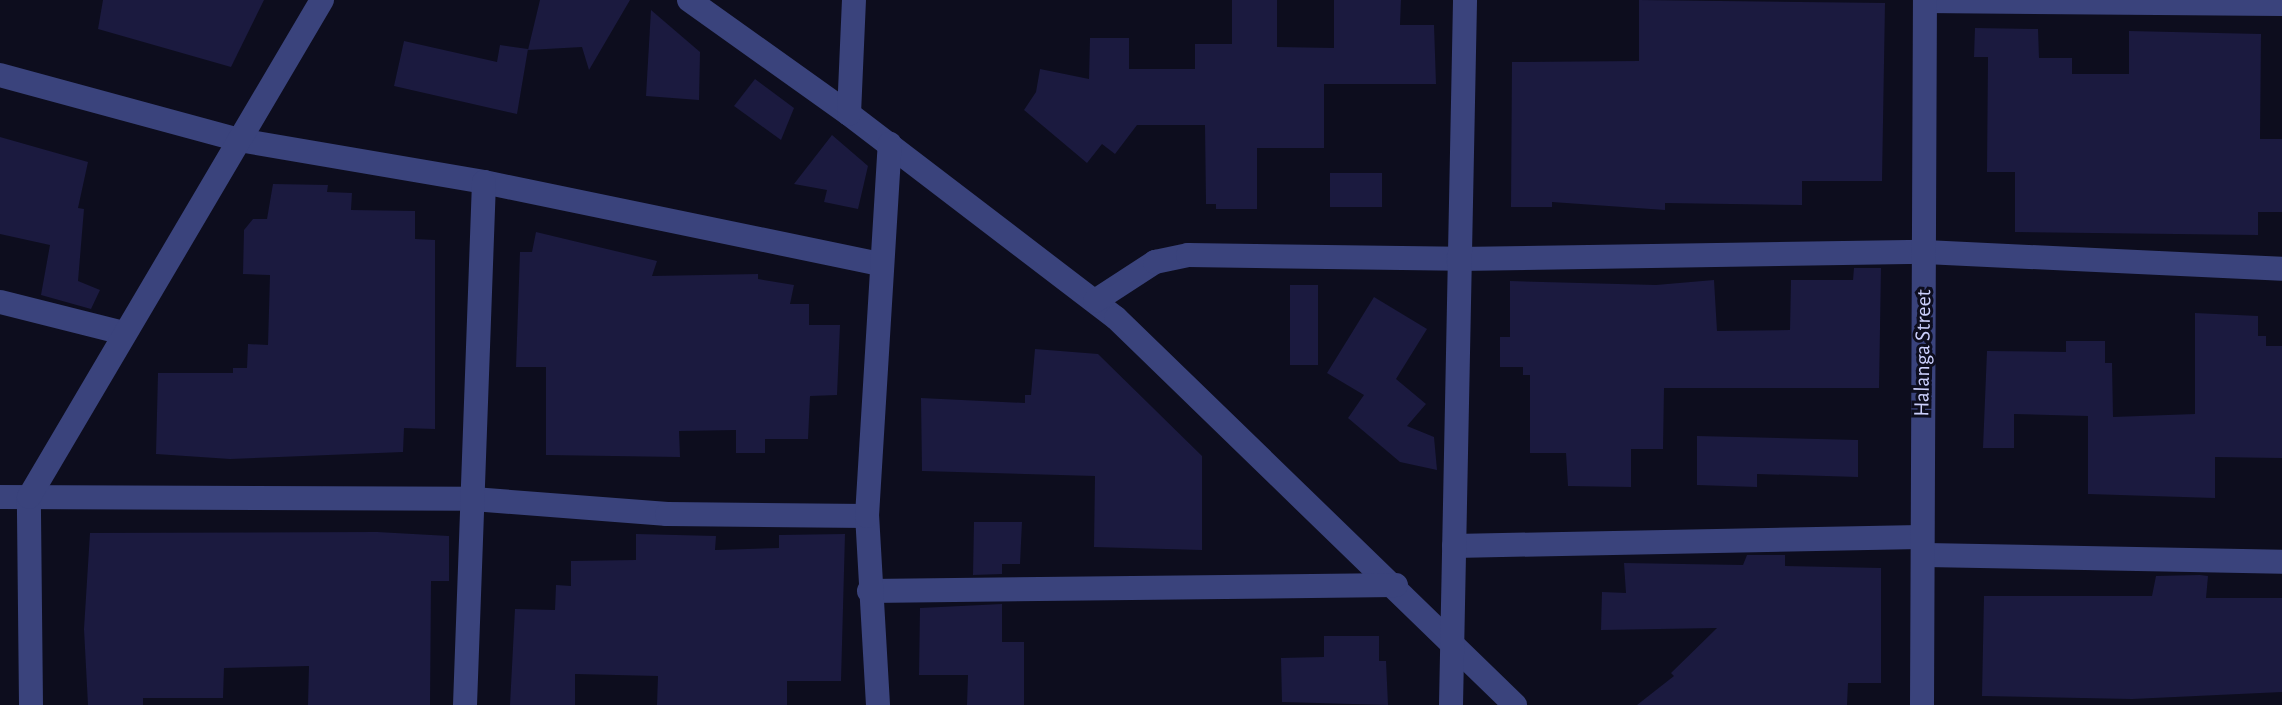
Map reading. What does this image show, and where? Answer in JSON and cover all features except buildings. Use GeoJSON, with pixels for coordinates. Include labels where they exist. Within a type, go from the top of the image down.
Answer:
{"type":"FeatureCollection","features":[{"type":"Feature","properties":{"kind":"street"},"geometry":{"type":"LineString","coordinates":[[31,705],[29,497],[322,0]]}},
{"type":"Feature","properties":{"kind":"street"},"geometry":{"type":"LineString","coordinates":[[689,0],[890,144],[1095,301],[1396,585],[1515,705]]}},
{"type":"Feature","properties":{"kind":"street"},"geometry":{"type":"LineString","coordinates":[[849,114],[854,0]]}},
{"type":"Feature","properties":{"kind":"street"},"geometry":{"type":"LineString","coordinates":[[1451,705],[1449,638],[1454,546],[1465,0]]}},
{"type":"Feature","properties":{"kind":"street"},"geometry":{"type":"LineString","coordinates":[[1925,1],[2282,4]]}},
{"type":"Feature","properties":{"kind":"street","name":"Halanga Street"},"geometry":{"type":"LineString","coordinates":[[1922,705],[1925,1]]}},
{"type":"Feature","properties":{"kind":"street"},"geometry":{"type":"LineString","coordinates":[[0,75],[239,140],[484,182],[879,264]]}},
{"type":"Feature","properties":{"kind":"street"},"geometry":{"type":"LineString","coordinates":[[878,705],[867,516],[879,264],[890,144]]}},
{"type":"Feature","properties":{"kind":"street"},"geometry":{"type":"LineString","coordinates":[[465,705],[484,182]]}},
{"type":"Feature","properties":{"kind":"street"},"geometry":{"type":"LineString","coordinates":[[1095,301],[1171,257],[1458,259],[1925,252],[2282,269]]}},
{"type":"Feature","properties":{"kind":"street"},"geometry":{"type":"LineString","coordinates":[[0,302],[123,333]]}},
{"type":"Feature","properties":{"kind":"street"},"geometry":{"type":"LineString","coordinates":[[0,497],[473,499],[667,514],[867,516]]}},
{"type":"Feature","properties":{"kind":"street"},"geometry":{"type":"LineString","coordinates":[[1454,546],[1923,546],[2282,562]]}},
{"type":"Feature","properties":{"kind":"street"},"geometry":{"type":"LineString","coordinates":[[869,591],[1396,585]]}}]}
